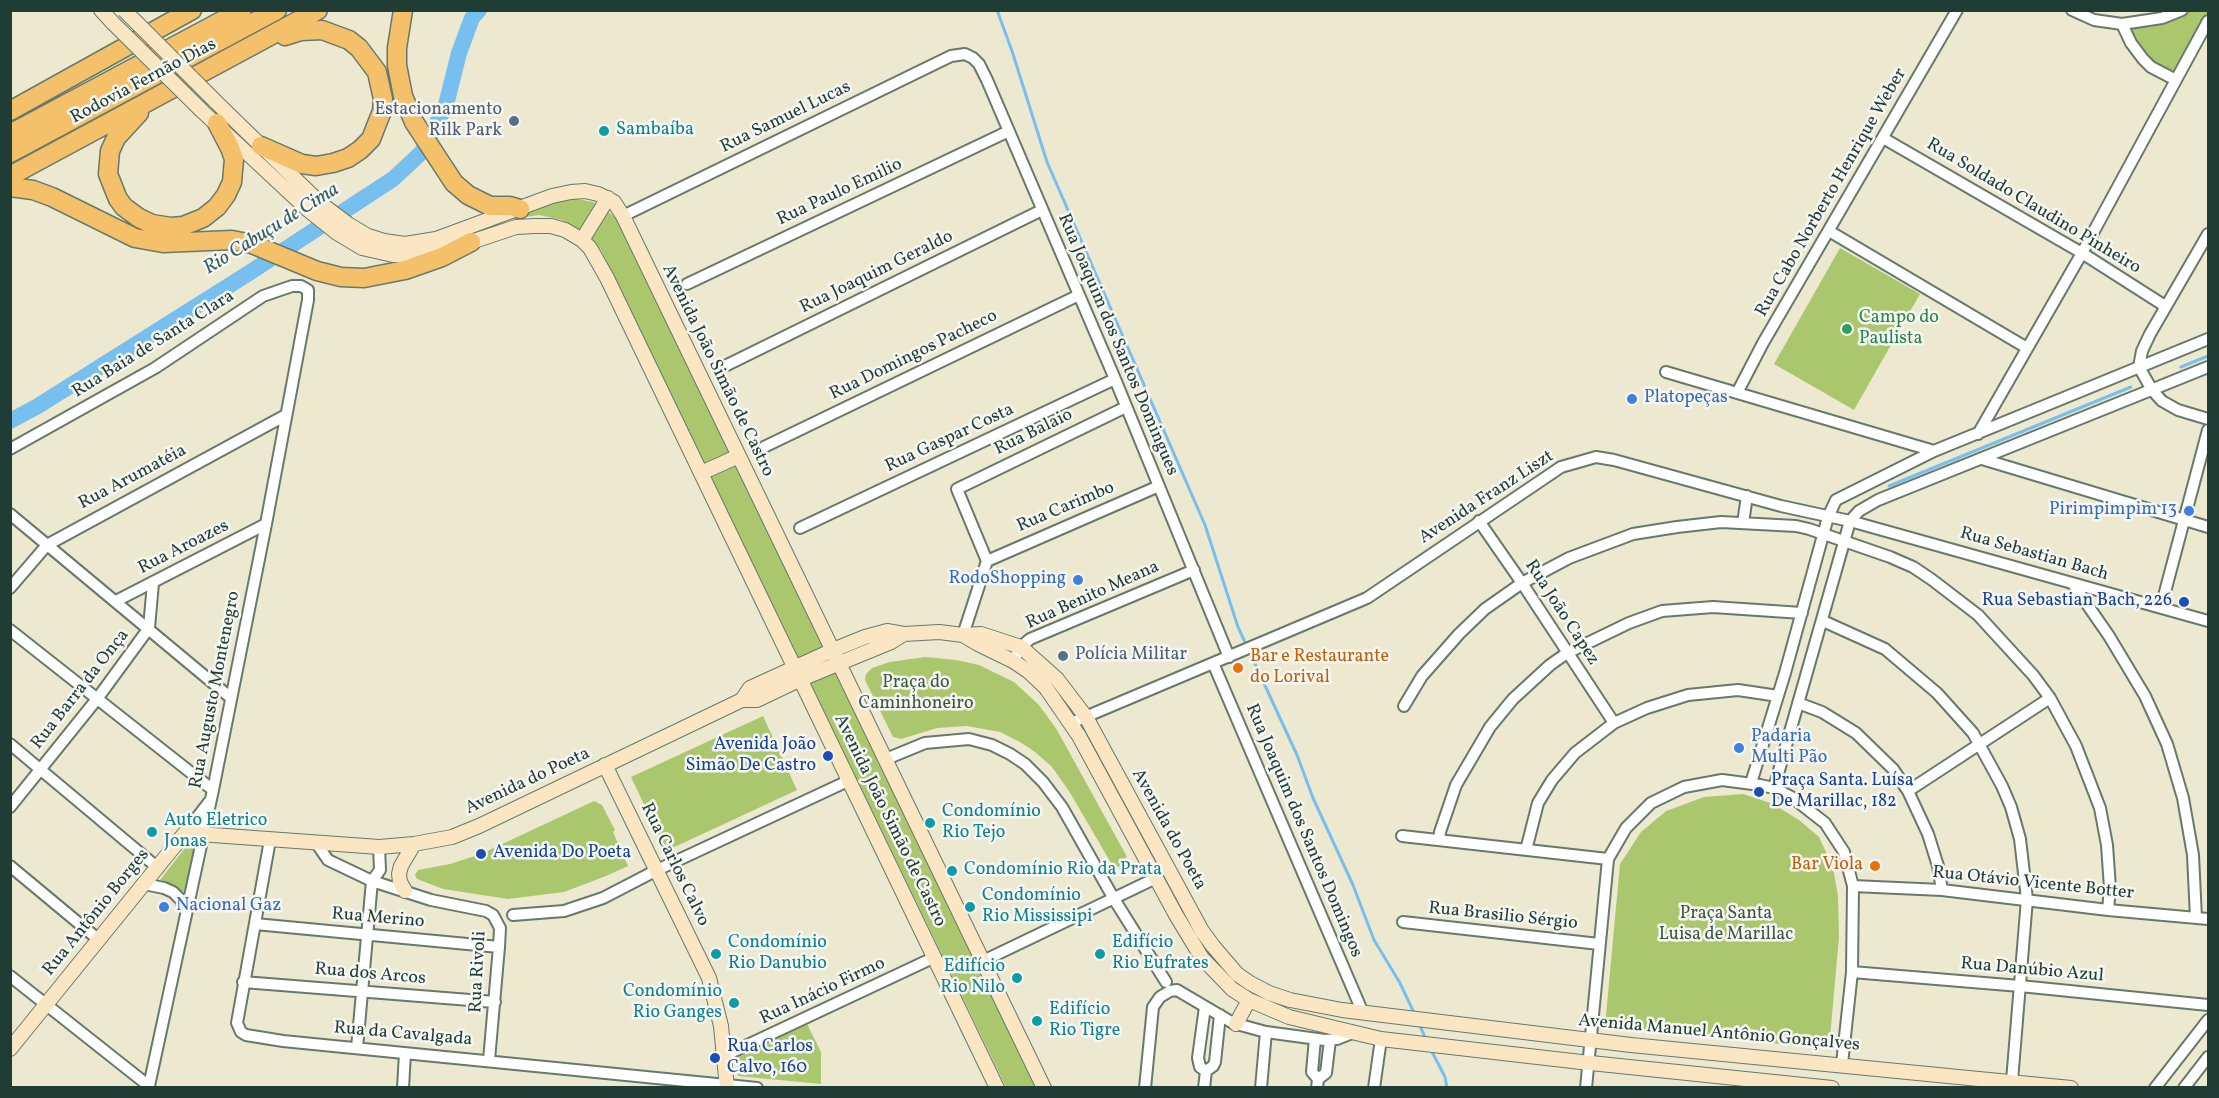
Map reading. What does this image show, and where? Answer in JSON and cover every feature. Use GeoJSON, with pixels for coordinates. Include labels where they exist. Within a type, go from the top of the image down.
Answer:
{"type":"FeatureCollection","features":[{"type":"Feature","properties":{"kind":"highway"},"geometry":{"type":"LineString","coordinates":[[10,111],[192,10]]}},
{"type":"Feature","properties":{"kind":"highway","name":"Rodovia Fernão Dias"},"geometry":{"type":"LineString","coordinates":[[10,134],[242,10]]}},
{"type":"Feature","properties":{"kind":"highway","name":"Rodovia Fernão Dias"},"geometry":{"type":"LineString","coordinates":[[10,153],[277,10]]}},
{"type":"Feature","properties":{"kind":"highway"},"geometry":{"type":"LineString","coordinates":[[10,176],[318,10]]}},
{"type":"Feature","properties":{"kind":"highway"},"geometry":{"type":"LineString","coordinates":[[404,10],[398,38],[397,65],[403,96],[414,122],[454,183],[478,202],[490,206],[510,206],[520,209]]}},
{"type":"Feature","properties":{"kind":"highway"},"geometry":{"type":"LineString","coordinates":[[254,44],[301,31],[322,30],[341,37],[359,48],[368,58],[377,72],[383,99],[377,126],[371,139],[348,158],[316,166],[302,164],[261,146]]}},
{"type":"Feature","properties":{"kind":"highway"},"geometry":{"type":"LineString","coordinates":[[152,99],[116,138],[110,151],[108,174],[118,199],[124,207],[152,224],[171,227],[195,222],[217,207],[226,195],[232,182],[234,159],[217,123]]}},
{"type":"Feature","properties":{"kind":"highway"},"geometry":{"type":"LineString","coordinates":[[10,187],[33,190],[52,197],[135,238],[163,243],[232,240],[252,244],[317,271],[341,277],[381,276],[420,266],[471,242]]}},
{"type":"Feature","properties":{"kind":"main road","name":"Avenida João Simão de Castro"},"geometry":{"type":"LineString","coordinates":[[100,10],[202,111],[308,209],[337,233],[362,248],[393,255],[428,252],[471,242],[502,230],[535,226],[551,226],[565,230],[582,240],[590,248],[607,278],[997,1088]]}},
{"type":"Feature","properties":{"kind":"main road"},"geometry":{"type":"LineString","coordinates":[[124,10],[320,203],[348,224],[376,238],[405,244],[436,239],[552,196],[585,191],[608,198],[582,240]]}},
{"type":"Feature","properties":{"kind":"main road","name":"Avenida João Simão de Castro"},"geometry":{"type":"LineString","coordinates":[[608,198],[614,202],[623,216],[1044,1088]]}},
{"type":"Feature","properties":{"kind":"main road"},"geometry":{"type":"LineString","coordinates":[[701,473],[739,456]]}},
{"type":"Feature","properties":{"kind":"main road","name":"Avenida do Poeta"},"geometry":{"type":"LineString","coordinates":[[186,833],[379,846],[414,844],[452,837],[742,700],[750,688],[798,673],[836,656],[891,642],[904,634],[939,632],[963,635],[981,634],[1021,647],[1057,679],[1086,717],[1202,931],[1226,963],[1250,983],[1269,993],[1308,1005],[1363,1013]]}},
{"type":"Feature","properties":{"kind":"main road","name":"Avenida do Poeta"},"geometry":{"type":"LineString","coordinates":[[963,635],[1013,661],[1046,688],[1071,723],[1202,958],[1232,989],[1249,1000],[1289,1017],[1381,1039]]}},
{"type":"Feature","properties":{"kind":"main road","name":"Rua Carlos Calvo"},"geometry":{"type":"LineString","coordinates":[[605,765],[709,978],[720,1026],[727,1086]]}},
{"type":"Feature","properties":{"kind":"main road","name":"Rua Antônio Borges"},"geometry":{"type":"LineString","coordinates":[[10,1049],[186,833]]}},
{"type":"Feature","properties":{"kind":"main road"},"geometry":{"type":"LineString","coordinates":[[405,891],[399,874],[414,844]]}},
{"type":"Feature","properties":{"kind":"main road"},"geometry":{"type":"LineString","coordinates":[[1236,1024],[1249,1000]]}},
{"type":"Feature","properties":{"kind":"main road","name":"Avenida Manuel Antônio Gonçalves"},"geometry":{"type":"LineString","coordinates":[[1363,1013],[1590,1041],[2071,1088]]}},
{"type":"Feature","properties":{"kind":"main road"},"geometry":{"type":"LineString","coordinates":[[1469,1049],[1470,1026]]}},
{"type":"Feature","properties":{"kind":"main road"},"geometry":{"type":"LineString","coordinates":[[1381,1039],[1832,1088]]}},
{"type":"Feature","properties":{"kind":"street","name":"Rua Cabo Norberto Henrique Weber"},"geometry":{"type":"LineString","coordinates":[[1737,393],[1763,343],[1957,10]]}},
{"type":"Feature","properties":{"kind":"street"},"geometry":{"type":"LineString","coordinates":[[2072,10],[2094,20],[2122,24],[2162,18],[2182,10]]}},
{"type":"Feature","properties":{"kind":"street"},"geometry":{"type":"LineString","coordinates":[[1978,434],[2082,253],[2208,21]]}},
{"type":"Feature","properties":{"kind":"street"},"geometry":{"type":"LineString","coordinates":[[2122,24],[2131,43],[2143,59],[2151,67],[2176,80]]}},
{"type":"Feature","properties":{"kind":"street","name":"Rua Joaquim dos Santos Domingues"},"geometry":{"type":"LineString","coordinates":[[965,54],[979,64],[1009,131],[1231,656]]}},
{"type":"Feature","properties":{"kind":"street","name":"Rua Samuel Lucas"},"geometry":{"type":"LineString","coordinates":[[623,216],[951,56],[965,54]]}},
{"type":"Feature","properties":{"kind":"street","name":"Rua Paulo Emilio"},"geometry":{"type":"LineString","coordinates":[[687,284],[1009,131]]}},
{"type":"Feature","properties":{"kind":"street","name":"Rua Soldado Claudino Pinheiro"},"geometry":{"type":"LineString","coordinates":[[1883,138],[2082,253],[2165,306]]}},
{"type":"Feature","properties":{"kind":"street","name":"Rua Joaquim Geraldo"},"geometry":{"type":"LineString","coordinates":[[727,365],[1042,210]]}},
{"type":"Feature","properties":{"kind":"street"},"geometry":{"type":"LineString","coordinates":[[1829,231],[2027,348]]}},
{"type":"Feature","properties":{"kind":"street"},"geometry":{"type":"LineString","coordinates":[[2208,234],[2165,306],[2142,351],[2139,367],[2152,390],[2162,400],[2178,410],[2208,419]]}},
{"type":"Feature","properties":{"kind":"street","name":"Rua Baia de Santa Clara"},"geometry":{"type":"LineString","coordinates":[[10,449],[155,368],[269,293],[286,287],[301,286],[308,290],[308,300]]}},
{"type":"Feature","properties":{"kind":"street","name":"Rua Domingos Pacheco"},"geometry":{"type":"LineString","coordinates":[[764,447],[1078,295]]}},
{"type":"Feature","properties":{"kind":"street","name":"Rua Augusto Montenegro"},"geometry":{"type":"LineString","coordinates":[[46,1005],[149,1086],[212,795],[308,300]]}},
{"type":"Feature","properties":{"kind":"street"},"geometry":{"type":"LineString","coordinates":[[1751,783],[1828,517],[1836,500],[1934,452],[2208,339]]}},
{"type":"Feature","properties":{"kind":"street"},"geometry":{"type":"LineString","coordinates":[[1774,788],[1850,521],[1859,511],[1878,500],[2208,367]]}},
{"type":"Feature","properties":{"kind":"street"},"geometry":{"type":"LineString","coordinates":[[1666,372],[1934,452]]}},
{"type":"Feature","properties":{"kind":"street","name":"Rua Gaspar Costa"},"geometry":{"type":"LineString","coordinates":[[800,528],[1114,379]]}},
{"type":"Feature","properties":{"kind":"street","name":"Rua Balaio"},"geometry":{"type":"LineString","coordinates":[[987,561],[957,489],[1126,407]]}},
{"type":"Feature","properties":{"kind":"street","name":"Rua Arumatéia"},"geometry":{"type":"LineString","coordinates":[[10,588],[47,545],[286,416]]}},
{"type":"Feature","properties":{"kind":"street"},"geometry":{"type":"LineString","coordinates":[[2162,607],[2208,430]]}},
{"type":"Feature","properties":{"kind":"street","name":"Avenida Franz Liszt"},"geometry":{"type":"LineString","coordinates":[[1071,723],[1367,598],[1561,467],[1596,457],[1850,521]]}},
{"type":"Feature","properties":{"kind":"street"},"geometry":{"type":"LineString","coordinates":[[1982,459],[2208,527]]}},
{"type":"Feature","properties":{"kind":"street","name":"Rua Carimbo"},"geometry":{"type":"LineString","coordinates":[[987,561],[1159,486]]}},
{"type":"Feature","properties":{"kind":"street"},"geometry":{"type":"LineString","coordinates":[[1743,523],[1747,496]]}},
{"type":"Feature","properties":{"kind":"street"},"geometry":{"type":"LineString","coordinates":[[10,514],[231,698]]}},
{"type":"Feature","properties":{"kind":"street","name":"Rua João Capez"},"geometry":{"type":"LineString","coordinates":[[1479,521],[1614,723]]}},
{"type":"Feature","properties":{"kind":"street","name":"Rua Sebastian Bach"},"geometry":{"type":"LineString","coordinates":[[1850,521],[2162,607],[2208,622]]}},
{"type":"Feature","properties":{"kind":"street"},"geometry":{"type":"LineString","coordinates":[[1404,706],[1422,676],[1485,609],[1522,583],[1569,558],[1633,534],[1721,522],[1796,526],[1913,567],[1945,588],[1978,615],[2033,675],[2050,698],[2076,746],[2100,808],[2107,845],[2110,888],[2108,910]]}},
{"type":"Feature","properties":{"kind":"street","name":"Rua Aroazes"},"geometry":{"type":"LineString","coordinates":[[116,601],[266,524]]}},
{"type":"Feature","properties":{"kind":"street"},"geometry":{"type":"LineString","coordinates":[[963,635],[987,561]]}},
{"type":"Feature","properties":{"kind":"street","name":"Rua Benito Meana"},"geometry":{"type":"LineString","coordinates":[[1013,661],[1021,647],[1030,639],[1194,570]]}},
{"type":"Feature","properties":{"kind":"street","name":"Rua Barra da Onça"},"geometry":{"type":"LineString","coordinates":[[10,807],[97,699],[148,628],[153,583]]}},
{"type":"Feature","properties":{"kind":"street"},"geometry":{"type":"LineString","coordinates":[[2073,584],[2109,636],[2145,696],[2167,744],[2183,798],[2193,855],[2196,918]]}},
{"type":"Feature","properties":{"kind":"street"},"geometry":{"type":"LineString","coordinates":[[1439,840],[1456,785],[1490,727],[1513,699],[1550,665],[1567,653],[1619,628],[1662,611],[1713,607],[1802,613]]}},
{"type":"Feature","properties":{"kind":"street"},"geometry":{"type":"LineString","coordinates":[[1822,621],[1884,650],[1954,710],[1981,745],[2011,807],[2020,839],[2027,899],[2012,1081]]}},
{"type":"Feature","properties":{"kind":"street"},"geometry":{"type":"LineString","coordinates":[[10,630],[212,795]]}},
{"type":"Feature","properties":{"kind":"street","name":"Rua Joaquim dos Santos Domingos"},"geometry":{"type":"LineString","coordinates":[[1213,663],[1363,1013]]}},
{"type":"Feature","properties":{"kind":"street"},"geometry":{"type":"LineString","coordinates":[[1526,850],[1538,803],[1552,780],[1575,753],[1614,723],[1647,708],[1688,695],[1738,690],[1778,696]]}},
{"type":"Feature","properties":{"kind":"street"},"geometry":{"type":"LineString","coordinates":[[1908,791],[2050,698]]}},
{"type":"Feature","properties":{"kind":"street"},"geometry":{"type":"LineString","coordinates":[[1798,703],[1822,712],[1856,733],[1893,769],[1908,791],[1934,850],[1942,890]]}},
{"type":"Feature","properties":{"kind":"street"},"geometry":{"type":"LineString","coordinates":[[886,759],[925,743],[969,739],[992,745],[1010,754],[1043,782],[1062,807],[1114,899],[1166,982]]}},
{"type":"Feature","properties":{"kind":"street"},"geometry":{"type":"LineString","coordinates":[[10,744],[158,867]]}},
{"type":"Feature","properties":{"kind":"street"},"geometry":{"type":"LineString","coordinates":[[513,915],[564,911],[586,905],[850,780]]}},
{"type":"Feature","properties":{"kind":"street"},"geometry":{"type":"LineString","coordinates":[[1586,1088],[1608,859],[1626,828],[1652,803],[1684,787],[1722,780],[1774,788],[1793,798],[1825,823],[1844,852],[1853,886],[1852,972],[1842,1064]]}},
{"type":"Feature","properties":{"kind":"street","name":"Rua Antônio Borges"},"geometry":{"type":"LineString","coordinates":[[186,833],[212,795]]}},
{"type":"Feature","properties":{"kind":"street"},"geometry":{"type":"LineString","coordinates":[[1402,836],[1608,859]]}},
{"type":"Feature","properties":{"kind":"street","name":"Rua da Cavalgada"},"geometry":{"type":"LineString","coordinates":[[270,840],[237,1023],[246,1035],[283,1041],[757,1088]]}},
{"type":"Feature","properties":{"kind":"street"},"geometry":{"type":"LineString","coordinates":[[317,843],[328,860],[372,881],[405,891]]}},
{"type":"Feature","properties":{"kind":"street"},"geometry":{"type":"LineString","coordinates":[[357,1048],[372,881],[380,870],[379,846]]}},
{"type":"Feature","properties":{"kind":"street"},"geometry":{"type":"LineString","coordinates":[[10,866],[99,940]]}},
{"type":"Feature","properties":{"kind":"street"},"geometry":{"type":"LineString","coordinates":[[983,961],[1156,878]]}},
{"type":"Feature","properties":{"kind":"street"},"geometry":{"type":"LineString","coordinates":[[144,885],[165,888],[173,892],[181,900],[186,911]]}},
{"type":"Feature","properties":{"kind":"street","name":"Rua Otávio Vicente Botter"},"geometry":{"type":"LineString","coordinates":[[1853,886],[1942,890],[2108,910],[2208,919]]}},
{"type":"Feature","properties":{"kind":"street","name":"Rua Rivoli"},"geometry":{"type":"LineString","coordinates":[[405,891],[430,900],[486,910],[497,921],[500,928],[499,947],[489,1060]]}},
{"type":"Feature","properties":{"kind":"street","name":"Rua Brasilio Sérgio"},"geometry":{"type":"LineString","coordinates":[[1403,922],[1599,944]]}},
{"type":"Feature","properties":{"kind":"street","name":"Rua Merino"},"geometry":{"type":"LineString","coordinates":[[255,924],[499,947]]}},
{"type":"Feature","properties":{"kind":"street","name":"Rua Inácio Firmo"},"geometry":{"type":"LineString","coordinates":[[724,1056],[935,957]]}},
{"type":"Feature","properties":{"kind":"street","name":"Rua Danúbio Azul"},"geometry":{"type":"LineString","coordinates":[[1852,972],[2208,1005]]}},
{"type":"Feature","properties":{"kind":"street"},"geometry":{"type":"LineString","coordinates":[[10,976],[46,1005]]}},
{"type":"Feature","properties":{"kind":"street","name":"Rua dos Arcos"},"geometry":{"type":"LineString","coordinates":[[243,982],[495,1002]]}},
{"type":"Feature","properties":{"kind":"street","name":"Avenida do Poeta"},"geometry":{"type":"LineString","coordinates":[[1145,1088],[1153,1007],[1164,993],[1177,990],[1236,1024],[1266,1032],[1330,1040],[1352,1033]]}},
{"type":"Feature","properties":{"kind":"street"},"geometry":{"type":"LineString","coordinates":[[1205,1007],[1198,1058],[1200,1067],[1206,1071]]}},
{"type":"Feature","properties":{"kind":"street"},"geometry":{"type":"LineString","coordinates":[[1204,1088],[1206,1071],[1215,1062],[1220,1015]]}},
{"type":"Feature","properties":{"kind":"street"},"geometry":{"type":"LineString","coordinates":[[2156,1088],[2208,1020]]}},
{"type":"Feature","properties":{"kind":"street"},"geometry":{"type":"LineString","coordinates":[[1261,1088],[1266,1032]]}},
{"type":"Feature","properties":{"kind":"street"},"geometry":{"type":"LineString","coordinates":[[1315,1039],[1312,1072],[1317,1083],[1326,1073],[1330,1040]]}},
{"type":"Feature","properties":{"kind":"street"},"geometry":{"type":"LineString","coordinates":[[1374,1088],[1381,1039]]}},
{"type":"Feature","properties":{"kind":"street"},"geometry":{"type":"LineString","coordinates":[[403,1088],[405,1053]]}},
{"type":"Feature","properties":{"kind":"street"},"geometry":{"type":"LineString","coordinates":[[2184,1088],[2208,1056]]}},
{"type":"Feature","properties":{"kind":"green space"},"geometry":{"type":"Polygon","coordinates":[[[2182,11],[2208,11],[2208,21],[2176,80],[2151,67],[2123,24],[2182,11]]]}},
{"type":"Feature","properties":{"kind":"green space"},"geometry":{"type":"Polygon","coordinates":[[[571,198],[593,202],[616,218],[1037,1087],[1006,1087],[601,250],[586,235],[562,220],[539,215],[511,219],[553,201],[571,198]]]}},
{"type":"Feature","properties":{"kind":"green space","name":"Campo do Paulista"},"geometry":{"type":"Polygon","coordinates":[[[1840,248],[1920,294],[1854,410],[1774,364],[1840,248]]]}},
{"type":"Feature","properties":{"kind":"green space","name":"Praça do Caminhoneiro"},"geometry":{"type":"Polygon","coordinates":[[[925,657],[979,665],[1014,682],[1039,705],[1057,730],[1126,855],[1127,862],[1124,866],[1116,867],[1111,863],[1069,791],[1052,767],[1020,742],[1000,732],[967,726],[937,728],[901,739],[893,737],[865,680],[866,674],[872,668],[890,662],[925,657]]]}},
{"type":"Feature","properties":{"kind":"green space"},"geometry":{"type":"Polygon","coordinates":[[[763,716],[797,790],[666,851],[631,777],[763,716]]]}},
{"type":"Feature","properties":{"kind":"green space","name":"Praça Santa Luisa de Marillac"},"geometry":{"type":"Polygon","coordinates":[[[1743,794],[1773,804],[1799,820],[1819,837],[1833,867],[1838,896],[1839,937],[1829,1049],[1605,1026],[1620,864],[1641,832],[1666,811],[1704,797],[1743,794]]]}},
{"type":"Feature","properties":{"kind":"green space"},"geometry":{"type":"Polygon","coordinates":[[[594,801],[602,805],[615,830],[613,832],[628,866],[606,876],[564,892],[508,899],[443,889],[417,879],[415,875],[418,870],[450,864],[481,854],[594,801]]]}},
{"type":"Feature","properties":{"kind":"green space"},"geometry":{"type":"Polygon","coordinates":[[[191,846],[196,850],[184,892],[160,880],[185,848],[191,846]]]}},
{"type":"Feature","properties":{"kind":"green space"},"geometry":{"type":"Polygon","coordinates":[[[807,1024],[821,1052],[821,1084],[738,1076],[737,1058],[807,1024]]]}},
{"type":"Feature","properties":{"kind":"waterway","name":"Rio Cabuçu de Cima"},"geometry":{"type":"LineString","coordinates":[[10,421],[38,406],[249,273],[393,179],[422,152],[446,105],[459,53],[472,18],[479,10]]}},
{"type":"Feature","properties":{"kind":"waterway"},"geometry":{"type":"LineString","coordinates":[[997,10],[1047,162],[1205,525],[1238,627],[1297,755],[1374,940],[1400,983],[1415,1015]]}},
{"type":"Feature","properties":{"kind":"waterway"},"geometry":{"type":"LineString","coordinates":[[2181,367],[2208,356]]}},
{"type":"Feature","properties":{"kind":"waterway"},"geometry":{"type":"LineString","coordinates":[[1889,486],[2131,387]]}},
{"type":"Feature","properties":{"kind":"waterway"},"geometry":{"type":"LineString","coordinates":[[1419,1024],[1426,1039]]}},
{"type":"Feature","properties":{"kind":"waterway"},"geometry":{"type":"LineString","coordinates":[[1430,1048],[1445,1077],[1447,1088]]}},
{"type":"Feature","properties":{"kind":"place","name":"Estacionamento Rilk Park"},"geometry":{"type":"Point","coordinates":[514,121]}},
{"type":"Feature","properties":{"kind":"place","name":"Sambaíba"},"geometry":{"type":"Point","coordinates":[604,131]}},
{"type":"Feature","properties":{"kind":"place","name":"Campo do Paulista"},"geometry":{"type":"Point","coordinates":[1847,329]}},
{"type":"Feature","properties":{"kind":"place","name":"Platopeças"},"geometry":{"type":"Point","coordinates":[1632,399]}},
{"type":"Feature","properties":{"kind":"place","name":"Pirimpimpim 13"},"geometry":{"type":"Point","coordinates":[2189,511]}},
{"type":"Feature","properties":{"kind":"place","name":"RodoShopping"},"geometry":{"type":"Point","coordinates":[1078,580]}},
{"type":"Feature","properties":{"kind":"place","name":"Rua Sebastian Bach, 226"},"geometry":{"type":"Point","coordinates":[2184,602]}},
{"type":"Feature","properties":{"kind":"place","name":"Polícia Militar"},"geometry":{"type":"Point","coordinates":[1063,656]}},
{"type":"Feature","properties":{"kind":"place","name":"Bar e Restaurante do Lorival"},"geometry":{"type":"Point","coordinates":[1238,668]}},
{"type":"Feature","properties":{"kind":"place","name":"Padaria Multi Pão"},"geometry":{"type":"Point","coordinates":[1739,748]}},
{"type":"Feature","properties":{"kind":"place","name":"Avenida João Simão De Castro"},"geometry":{"type":"Point","coordinates":[828,756]}},
{"type":"Feature","properties":{"kind":"place","name":"Praça Santa. Luísa De Marillac, 182"},"geometry":{"type":"Point","coordinates":[1759,792]}},
{"type":"Feature","properties":{"kind":"place","name":"Condomínio Rio Tejo"},"geometry":{"type":"Point","coordinates":[930,823]}},
{"type":"Feature","properties":{"kind":"place","name":"Auto Eletrico Jonas"},"geometry":{"type":"Point","coordinates":[152,832]}},
{"type":"Feature","properties":{"kind":"place","name":"Avenida Do Poeta"},"geometry":{"type":"Point","coordinates":[481,854]}},
{"type":"Feature","properties":{"kind":"place","name":"Bar Viola"},"geometry":{"type":"Point","coordinates":[1875,866]}},
{"type":"Feature","properties":{"kind":"place","name":"Condomínio Rio da Prata"},"geometry":{"type":"Point","coordinates":[952,871]}},
{"type":"Feature","properties":{"kind":"place","name":"Nacional Gaz"},"geometry":{"type":"Point","coordinates":[164,907]}},
{"type":"Feature","properties":{"kind":"place","name":"Condomínio Rio Mississipi"},"geometry":{"type":"Point","coordinates":[970,907]}},
{"type":"Feature","properties":{"kind":"place","name":"Condomínio Rio Danubio"},"geometry":{"type":"Point","coordinates":[716,954]}},
{"type":"Feature","properties":{"kind":"place","name":"Edifício Rio Eufrates"},"geometry":{"type":"Point","coordinates":[1100,954]}},
{"type":"Feature","properties":{"kind":"place","name":"Edifício Rio Nilo"},"geometry":{"type":"Point","coordinates":[1017,978]}},
{"type":"Feature","properties":{"kind":"place","name":"Condomínio Rio Ganges"},"geometry":{"type":"Point","coordinates":[734,1003]}},
{"type":"Feature","properties":{"kind":"place","name":"Edifício Rio Tigre"},"geometry":{"type":"Point","coordinates":[1037,1021]}},
{"type":"Feature","properties":{"kind":"place","name":"Rua Carlos Calvo, 160"},"geometry":{"type":"Point","coordinates":[715,1058]}}]}
